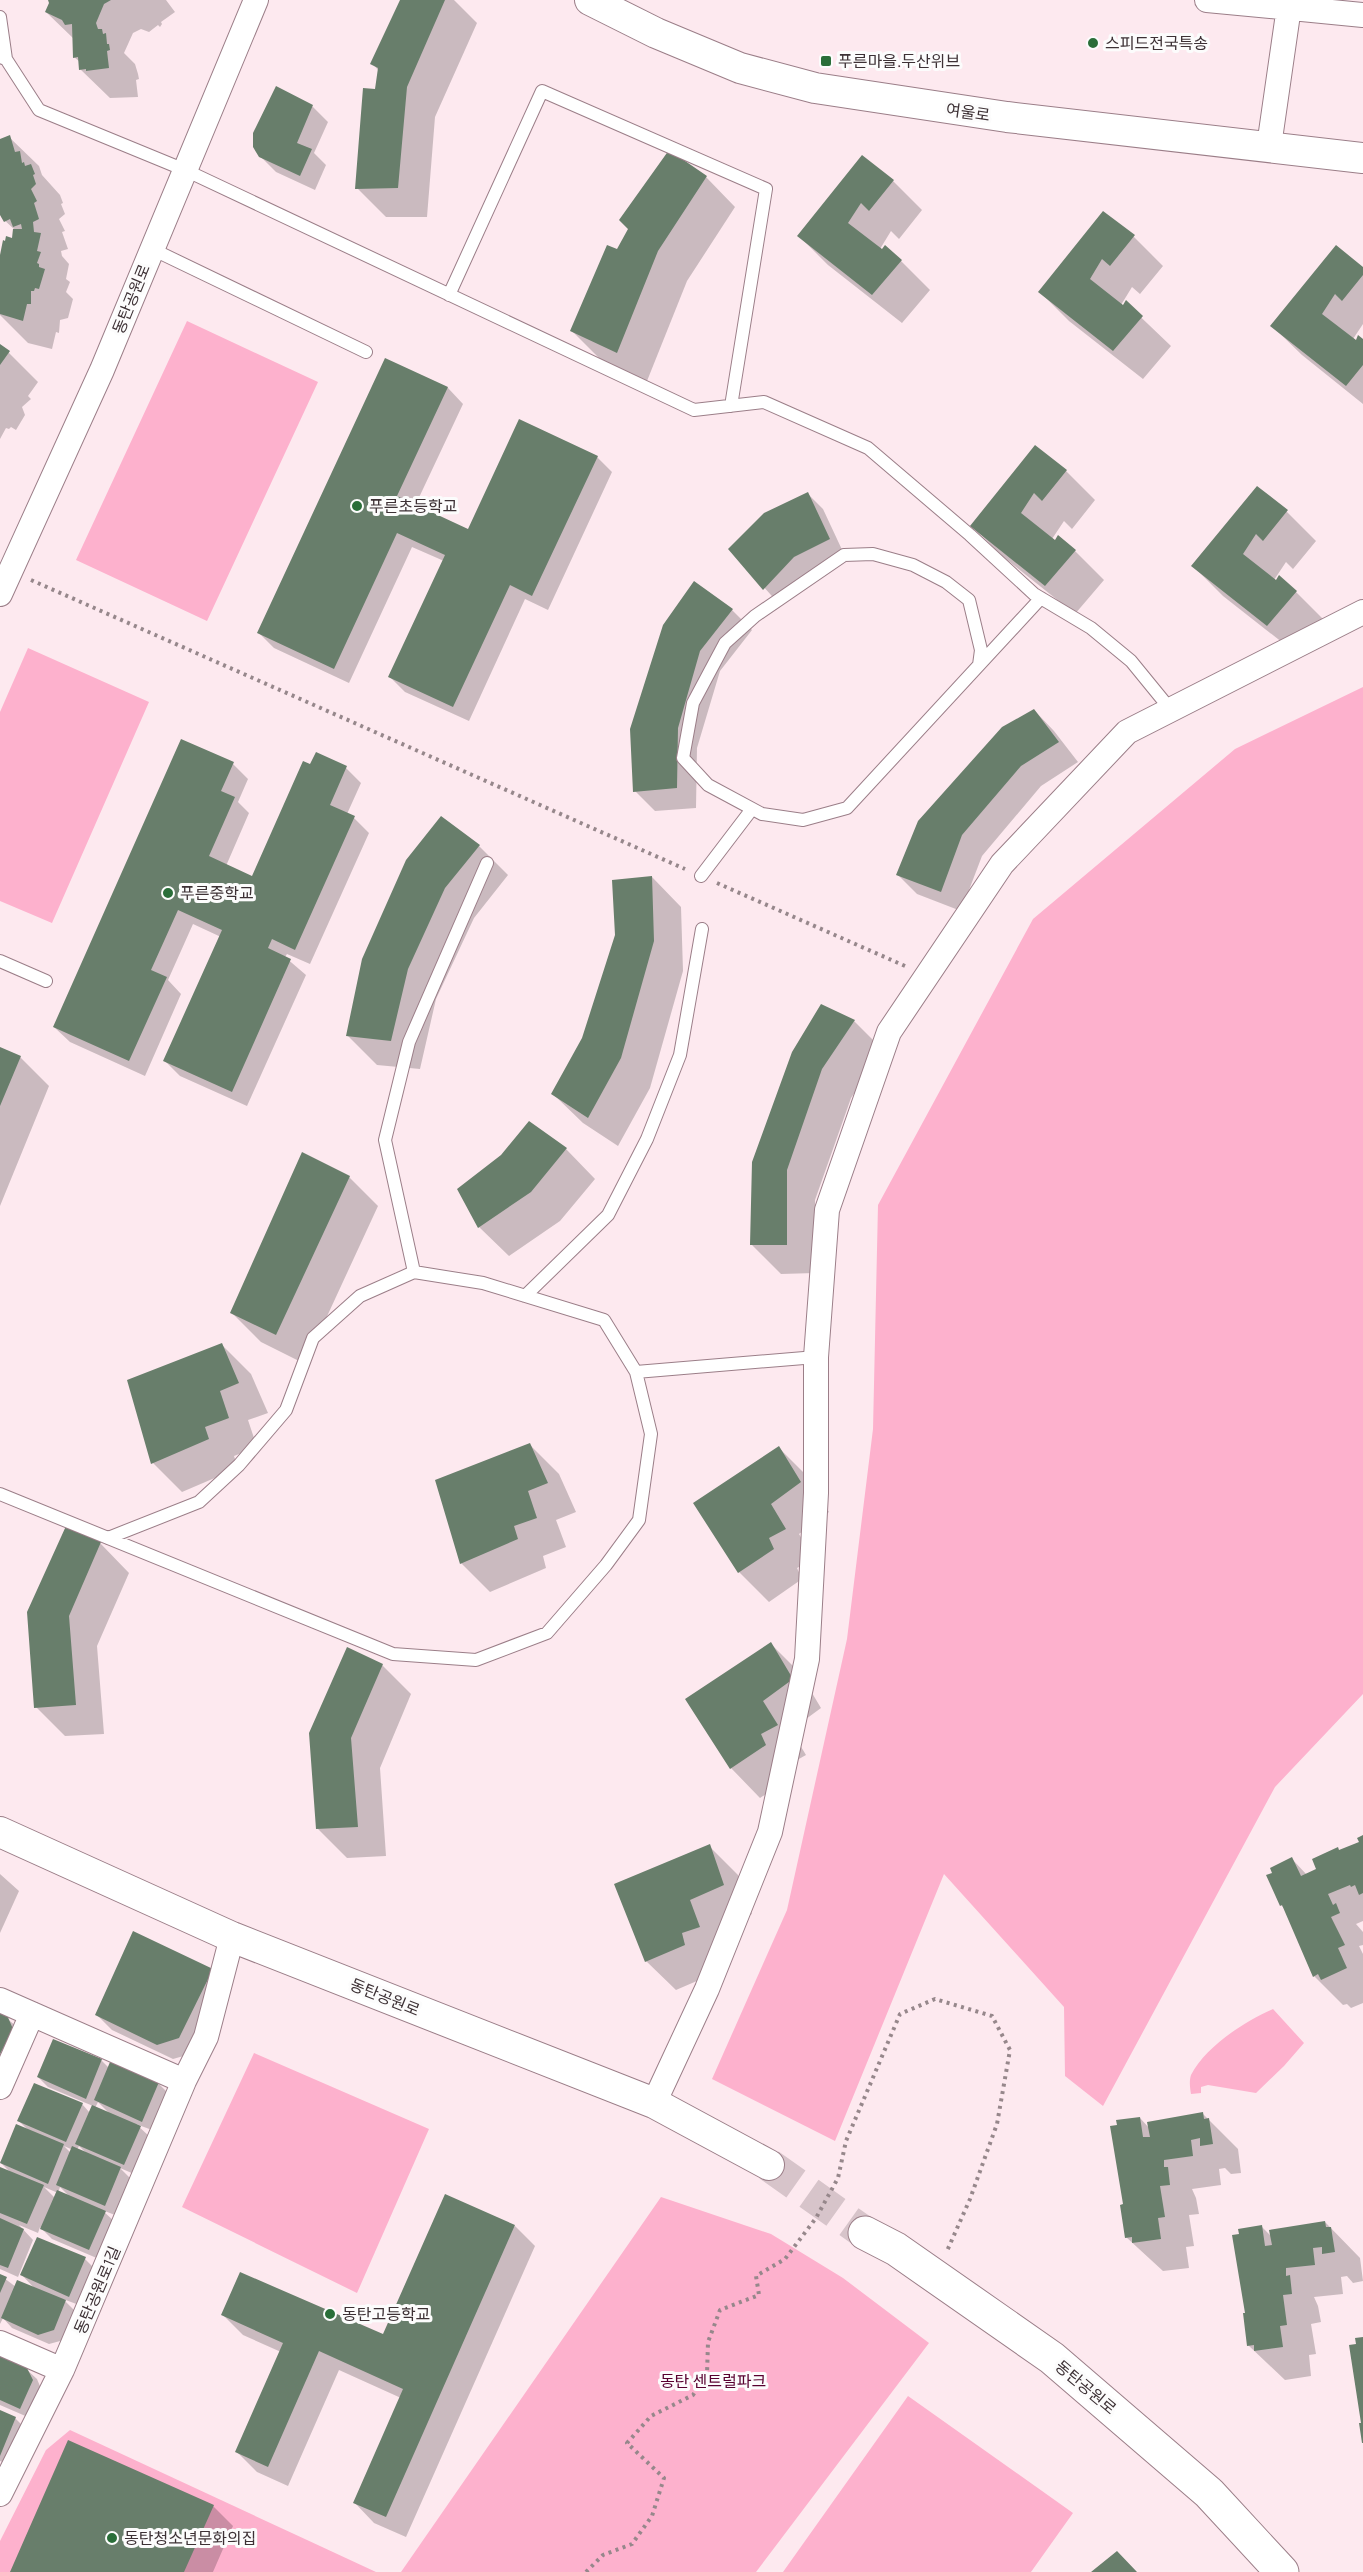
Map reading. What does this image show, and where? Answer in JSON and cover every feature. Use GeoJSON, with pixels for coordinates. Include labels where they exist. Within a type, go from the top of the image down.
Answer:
{"type":"FeatureCollection","features":[{"type":"Feature","properties":{"kind":"main road","name":"동탄공원로"},"geometry":{"type":"LineString","coordinates":[[865,2233],[896,2249],[1052,2358],[1209,2493],[1282,2572]]}},
{"type":"Feature","properties":{"kind":"street","name":"동탄공원로"},"geometry":{"type":"LineString","coordinates":[[0,594],[102,370],[256,0]]}},
{"type":"Feature","properties":{"kind":"street","name":"여울로"},"geometry":{"type":"LineString","coordinates":[[590,0],[656,33],[740,68],[814,88],[1007,117],[1363,158]]}},
{"type":"Feature","properties":{"kind":"street"},"geometry":{"type":"LineString","coordinates":[[1207,0],[1289,4],[1363,15]]}},
{"type":"Feature","properties":{"kind":"street"},"geometry":{"type":"LineString","coordinates":[[1269,146],[1289,4]]}},
{"type":"Feature","properties":{"kind":"street"},"geometry":{"type":"LineString","coordinates":[[654,2103],[707,1989],[770,1832],[807,1659],[816,1493],[816,1358],[827,1210],[889,1032],[1002,864],[1127,732],[1363,612]]}},
{"type":"Feature","properties":{"kind":"street","name":"동탄공원로"},"geometry":{"type":"LineString","coordinates":[[0,1832],[232,1937],[654,2103],[769,2165]]}},
{"type":"Feature","properties":{"kind":"street","name":"동탄공원로1길"},"geometry":{"type":"LineString","coordinates":[[0,2494],[62,2370],[184,2081],[206,2037],[232,1937]]}},
{"type":"Feature","properties":{"kind":"street"},"geometry":{"type":"LineString","coordinates":[[0,2000],[184,2081]]}},
{"type":"Feature","properties":{"kind":"street"},"geometry":{"type":"LineString","coordinates":[[0,2086],[32,2014]]}},
{"type":"Feature","properties":{"kind":"street"},"geometry":{"type":"LineString","coordinates":[[0,2343],[62,2370]]}},
{"type":"Feature","properties":{"kind":"lane"},"geometry":{"type":"LineString","coordinates":[[0,17],[3,58],[39,110],[185,170],[694,410],[764,402],[868,448],[1041,598],[1091,628],[1131,661],[1171,710]]}},
{"type":"Feature","properties":{"kind":"lane"},"geometry":{"type":"LineString","coordinates":[[449,295],[542,91],[766,189],[731,406]]}},
{"type":"Feature","properties":{"kind":"lane"},"geometry":{"type":"LineString","coordinates":[[152,249],[366,351]]}},
{"type":"Feature","properties":{"kind":"lane"},"geometry":{"type":"LineString","coordinates":[[979,665],[981,650],[969,600],[946,582],[914,565],[873,554],[844,555],[755,616],[725,643],[693,703],[683,758],[708,785],[762,814],[802,820],[848,808],[1041,598]]}},
{"type":"Feature","properties":{"kind":"lane"},"geometry":{"type":"LineString","coordinates":[[701,876],[752,809]]}},
{"type":"Feature","properties":{"kind":"lane"},"geometry":{"type":"LineString","coordinates":[[414,1272],[385,1140],[409,1042],[487,863]]}},
{"type":"Feature","properties":{"kind":"lane"},"geometry":{"type":"LineString","coordinates":[[525,1296],[608,1215],[647,1139],[680,1055],[702,929]]}},
{"type":"Feature","properties":{"kind":"lane"},"geometry":{"type":"LineString","coordinates":[[0,961],[46,981]]}},
{"type":"Feature","properties":{"kind":"lane"},"geometry":{"type":"LineString","coordinates":[[0,1494],[108,1538],[393,1654],[476,1660],[547,1633],[606,1565],[639,1520],[651,1434],[636,1372],[604,1320],[483,1283],[414,1272],[360,1296],[313,1338],[286,1410],[239,1465],[199,1502],[108,1538]]}},
{"type":"Feature","properties":{"kind":"lane"},"geometry":{"type":"LineString","coordinates":[[636,1372],[816,1358]]}},
{"type":"Feature","properties":{"kind":"path"},"geometry":{"type":"LineString","coordinates":[[11,571],[927,976]]}},
{"type":"Feature","properties":{"kind":"path"},"geometry":{"type":"LineString","coordinates":[[586,2572],[603,2555],[632,2544],[652,2517],[664,2478],[627,2443],[651,2416],[693,2395],[707,2374],[708,2342],[720,2310],[759,2295],[756,2276],[785,2259],[816,2218],[838,2178],[846,2141],[900,2014],[935,1999],[992,2016],[1010,2050],[997,2124],[970,2199],[936,2276]]}},
{"type":"Feature","properties":{"kind":"green space"},"geometry":{"type":"Polygon","coordinates":[[[187,321],[318,382],[207,621],[76,560],[187,321]]]}},
{"type":"Feature","properties":{"kind":"green space"},"geometry":{"type":"Polygon","coordinates":[[[28,648],[149,702],[52,923],[0,901],[0,712],[28,648]]]}},
{"type":"Feature","properties":{"kind":"green space"},"geometry":{"type":"Polygon","coordinates":[[[1363,687],[1363,1694],[1275,1787],[1103,2106],[1065,2076],[1064,2007],[944,1874],[835,2141],[712,2079],[787,1910],[847,1639],[873,1429],[878,1205],[1033,919],[1235,749],[1363,687]]]}},
{"type":"Feature","properties":{"kind":"green space"},"geometry":{"type":"Polygon","coordinates":[[[1273,2009],[1304,2043],[1284,2066],[1256,2093],[1208,2085],[1201,2087],[1201,2093],[1191,2094],[1191,2075],[1206,2055],[1238,2028],[1273,2009]]]}},
{"type":"Feature","properties":{"kind":"green space"},"geometry":{"type":"Polygon","coordinates":[[[254,2053],[429,2129],[357,2293],[182,2207],[254,2053]]]}},
{"type":"Feature","properties":{"kind":"green space","name":"동탄 센트럴파크"},"geometry":{"type":"Polygon","coordinates":[[[661,2197],[771,2234],[843,2278],[929,2343],[756,2572],[401,2572],[661,2197]]]}},
{"type":"Feature","properties":{"kind":"green space"},"geometry":{"type":"Polygon","coordinates":[[[908,2396],[1073,2513],[1031,2572],[783,2572],[908,2396]]]}},
{"type":"Feature","properties":{"kind":"green space","name":"동탄청소년문화의집"},"geometry":{"type":"Polygon","coordinates":[[[70,2430],[376,2572],[0,2572],[0,2541],[46,2450],[70,2430]]]}},
{"type":"Feature","properties":{"kind":"building"},"geometry":{"type":"Polygon","coordinates":[[[48,0],[111,0],[104,4],[96,23],[98,29],[102,29],[103,34],[106,33],[110,50],[107,51],[109,68],[79,70],[78,57],[73,58],[72,24],[65,25],[62,20],[45,12],[48,0]]]}},
{"type":"Feature","properties":{"kind":"building"},"geometry":{"type":"Polygon","coordinates":[[[400,0],[445,0],[407,87],[398,188],[355,189],[363,88],[375,89],[378,68],[370,64],[400,0]]]}},
{"type":"Feature","properties":{"kind":"building"},"geometry":{"type":"Polygon","coordinates":[[[276,86],[313,105],[297,143],[312,149],[300,176],[259,157],[253,147],[253,133],[276,86]]]}},
{"type":"Feature","properties":{"kind":"building"},"geometry":{"type":"Polygon","coordinates":[[[10,135],[15,152],[20,151],[22,163],[24,162],[25,166],[31,164],[35,174],[33,175],[36,184],[31,189],[37,201],[34,203],[39,219],[33,222],[34,232],[41,233],[37,251],[41,252],[37,263],[39,267],[45,269],[39,289],[35,288],[31,291],[31,304],[27,304],[23,321],[0,314],[0,255],[3,240],[5,241],[6,236],[12,238],[13,229],[22,229],[21,224],[13,227],[10,219],[4,222],[0,215],[0,139],[10,135]]]}},
{"type":"Feature","properties":{"kind":"building"},"geometry":{"type":"Polygon","coordinates":[[[669,150],[707,176],[658,251],[617,353],[570,331],[607,245],[617,249],[628,229],[619,220],[669,150]]]}},
{"type":"Feature","properties":{"kind":"building"},"geometry":{"type":"Polygon","coordinates":[[[862,155],[894,180],[869,211],[861,203],[848,223],[882,249],[885,245],[902,260],[872,295],[797,236],[862,155]]]}},
{"type":"Feature","properties":{"kind":"building"},"geometry":{"type":"Polygon","coordinates":[[[1103,211],[1135,235],[1110,266],[1102,259],[1090,279],[1123,305],[1126,300],[1143,316],[1113,351],[1038,292],[1103,211]]]}},
{"type":"Feature","properties":{"kind":"building"},"geometry":{"type":"Polygon","coordinates":[[[1336,245],[1363,267],[1363,275],[1342,301],[1335,294],[1322,314],[1356,340],[1358,335],[1363,339],[1363,365],[1346,386],[1270,326],[1336,245]]]}},
{"type":"Feature","properties":{"kind":"building"},"geometry":{"type":"Polygon","coordinates":[[[0,344],[10,351],[0,365],[0,344]]]}},
{"type":"Feature","properties":{"kind":"building"},"geometry":{"type":"Polygon","coordinates":[[[385,358],[448,387],[397,496],[468,529],[519,419],[598,456],[532,596],[510,585],[453,707],[388,677],[445,555],[397,533],[334,669],[257,633],[385,358]]]}},
{"type":"Feature","properties":{"kind":"building"},"geometry":{"type":"Polygon","coordinates":[[[1035,445],[1067,470],[1042,501],[1034,493],[1021,513],[1055,540],[1058,535],[1076,550],[1045,586],[970,526],[1035,445]]]}},
{"type":"Feature","properties":{"kind":"building"},"geometry":{"type":"Polygon","coordinates":[[[1257,486],[1288,510],[1263,541],[1256,534],[1243,554],[1276,580],[1279,575],[1297,591],[1267,626],[1191,566],[1257,486]]]}},
{"type":"Feature","properties":{"kind":"building"},"geometry":{"type":"Polygon","coordinates":[[[808,492],[830,539],[794,557],[763,590],[728,549],[764,513],[808,492]]]}},
{"type":"Feature","properties":{"kind":"building"},"geometry":{"type":"Polygon","coordinates":[[[694,581],[733,609],[700,651],[678,728],[677,788],[633,792],[630,729],[663,625],[694,581]]]}},
{"type":"Feature","properties":{"kind":"building"},"geometry":{"type":"Polygon","coordinates":[[[1034,709],[1059,742],[1021,766],[962,835],[941,892],[896,875],[918,821],[1002,727],[1034,709]]]}},
{"type":"Feature","properties":{"kind":"building"},"geometry":{"type":"Polygon","coordinates":[[[181,739],[234,762],[221,791],[235,797],[209,856],[252,876],[303,761],[310,764],[316,752],[347,766],[330,805],[355,816],[295,950],[272,939],[268,948],[291,959],[232,1092],[163,1061],[222,930],[178,910],[151,970],[167,977],[129,1061],[53,1027],[181,739]]]}},
{"type":"Feature","properties":{"kind":"building"},"geometry":{"type":"Polygon","coordinates":[[[441,816],[480,845],[445,888],[408,969],[391,1041],[346,1036],[362,959],[406,860],[441,816]]]}},
{"type":"Feature","properties":{"kind":"building"},"geometry":{"type":"Polygon","coordinates":[[[652,876],[654,941],[621,1058],[588,1118],[551,1094],[582,1038],[615,935],[612,880],[652,876]]]}},
{"type":"Feature","properties":{"kind":"building"},"geometry":{"type":"Polygon","coordinates":[[[821,1004],[855,1020],[822,1069],[787,1170],[787,1245],[750,1245],[752,1162],[792,1052],[821,1004]]]}},
{"type":"Feature","properties":{"kind":"building"},"geometry":{"type":"Polygon","coordinates":[[[0,1047],[21,1056],[0,1106],[0,1047]]]}},
{"type":"Feature","properties":{"kind":"building"},"geometry":{"type":"Polygon","coordinates":[[[529,1121],[567,1148],[531,1192],[478,1228],[457,1189],[501,1155],[529,1121]]]}},
{"type":"Feature","properties":{"kind":"building"},"geometry":{"type":"Polygon","coordinates":[[[302,1152],[350,1176],[276,1335],[230,1313],[302,1152]]]}},
{"type":"Feature","properties":{"kind":"building"},"geometry":{"type":"Polygon","coordinates":[[[222,1343],[239,1383],[220,1391],[229,1418],[205,1427],[209,1439],[151,1464],[127,1380],[222,1343]]]}},
{"type":"Feature","properties":{"kind":"building"},"geometry":{"type":"Polygon","coordinates":[[[530,1443],[548,1483],[528,1491],[537,1518],[514,1526],[518,1539],[460,1564],[435,1480],[530,1443]]]}},
{"type":"Feature","properties":{"kind":"building"},"geometry":{"type":"Polygon","coordinates":[[[779,1446],[801,1482],[771,1504],[786,1529],[769,1538],[774,1549],[738,1573],[693,1503],[779,1446]]]}},
{"type":"Feature","properties":{"kind":"building"},"geometry":{"type":"Polygon","coordinates":[[[66,1526],[101,1542],[69,1616],[76,1705],[34,1708],[27,1612],[66,1526]]]}},
{"type":"Feature","properties":{"kind":"building"},"geometry":{"type":"Polygon","coordinates":[[[771,1642],[793,1679],[763,1701],[778,1725],[761,1734],[766,1745],[730,1769],[685,1699],[771,1642]]]}},
{"type":"Feature","properties":{"kind":"building"},"geometry":{"type":"Polygon","coordinates":[[[347,1647],[383,1664],[351,1738],[358,1827],[316,1829],[309,1733],[347,1647]]]}},
{"type":"Feature","properties":{"kind":"building"},"geometry":{"type":"Polygon","coordinates":[[[1363,1835],[1363,1893],[1359,1895],[1355,1885],[1351,1887],[1350,1885],[1328,1894],[1333,1905],[1336,1903],[1340,1913],[1331,1917],[1345,1945],[1338,1948],[1347,1968],[1321,1980],[1318,1974],[1313,1977],[1282,1905],[1280,1906],[1266,1875],[1272,1873],[1270,1868],[1292,1857],[1301,1876],[1316,1869],[1312,1859],[1338,1847],[1339,1850],[1359,1842],[1357,1838],[1363,1835]]]}},
{"type":"Feature","properties":{"kind":"building"},"geometry":{"type":"Polygon","coordinates":[[[710,1844],[724,1885],[690,1900],[700,1927],[682,1933],[685,1945],[645,1962],[614,1884],[710,1844]]]}},
{"type":"Feature","properties":{"kind":"building"},"geometry":{"type":"Polygon","coordinates":[[[133,1931],[213,1969],[179,2038],[157,2045],[95,2015],[133,1931]]]}},
{"type":"Feature","properties":{"kind":"building"},"geometry":{"type":"Polygon","coordinates":[[[0,2012],[7,2015],[13,2029],[0,2054],[0,2012]]]}},
{"type":"Feature","properties":{"kind":"building"},"geometry":{"type":"Polygon","coordinates":[[[53,2039],[102,2059],[86,2099],[37,2077],[53,2039]]]}},
{"type":"Feature","properties":{"kind":"building"},"geometry":{"type":"Polygon","coordinates":[[[110,2062],[159,2082],[142,2122],[94,2100],[110,2062]]]}},
{"type":"Feature","properties":{"kind":"building"},"geometry":{"type":"Polygon","coordinates":[[[34,2083],[83,2103],[66,2142],[17,2121],[34,2083]]]}},
{"type":"Feature","properties":{"kind":"building"},"geometry":{"type":"Polygon","coordinates":[[[92,2105],[141,2126],[124,2165],[75,2144],[92,2105]]]}},
{"type":"Feature","properties":{"kind":"building"},"geometry":{"type":"Polygon","coordinates":[[[1203,2112],[1204,2119],[1209,2118],[1213,2144],[1200,2146],[1200,2138],[1191,2140],[1193,2156],[1164,2160],[1164,2167],[1168,2167],[1170,2185],[1160,2186],[1165,2217],[1158,2218],[1161,2239],[1132,2243],[1132,2237],[1125,2238],[1120,2205],[1123,2204],[1110,2126],[1117,2125],[1116,2120],[1140,2117],[1143,2137],[1150,2137],[1147,2122],[1203,2112]]]}},
{"type":"Feature","properties":{"kind":"building"},"geometry":{"type":"Polygon","coordinates":[[[16,2124],[64,2144],[48,2184],[0,2163],[16,2124]]]}},
{"type":"Feature","properties":{"kind":"building"},"geometry":{"type":"Polygon","coordinates":[[[72,2146],[121,2167],[105,2206],[56,2185],[72,2146]]]}},
{"type":"Feature","properties":{"kind":"building"},"geometry":{"type":"Polygon","coordinates":[[[0,2167],[44,2185],[27,2224],[0,2213],[0,2167]]]}},
{"type":"Feature","properties":{"kind":"building"},"geometry":{"type":"Polygon","coordinates":[[[57,2190],[106,2211],[89,2250],[40,2229],[57,2190]]]}},
{"type":"Feature","properties":{"kind":"building"},"geometry":{"type":"Polygon","coordinates":[[[445,2194],[515,2225],[386,2517],[353,2503],[403,2389],[319,2351],[268,2467],[235,2452],[283,2343],[221,2315],[240,2272],[383,2334],[445,2194]]]}},
{"type":"Feature","properties":{"kind":"building"},"geometry":{"type":"Polygon","coordinates":[[[0,2218],[24,2229],[8,2268],[0,2265],[0,2218]]]}},
{"type":"Feature","properties":{"kind":"building"},"geometry":{"type":"Polygon","coordinates":[[[1325,2221],[1326,2227],[1331,2227],[1335,2252],[1322,2254],[1322,2247],[1313,2248],[1315,2265],[1286,2268],[1286,2276],[1290,2275],[1292,2294],[1283,2295],[1287,2325],[1280,2326],[1283,2347],[1254,2351],[1254,2345],[1247,2346],[1243,2313],[1245,2313],[1232,2235],[1239,2234],[1238,2229],[1262,2225],[1265,2246],[1272,2245],[1269,2230],[1325,2221]]]}},
{"type":"Feature","properties":{"kind":"building"},"geometry":{"type":"Polygon","coordinates":[[[37,2237],[86,2257],[69,2297],[20,2275],[37,2237]]]}},
{"type":"Feature","properties":{"kind":"building"},"geometry":{"type":"Polygon","coordinates":[[[0,2274],[7,2277],[0,2293],[0,2274]]]}},
{"type":"Feature","properties":{"kind":"building"},"geometry":{"type":"Polygon","coordinates":[[[17,2280],[66,2300],[54,2330],[38,2335],[1,2318],[17,2280]]]}},
{"type":"Feature","properties":{"kind":"building"},"geometry":{"type":"Polygon","coordinates":[[[1363,2337],[1362,2443],[1349,2345],[1356,2344],[1355,2338],[1363,2337]]]}},
{"type":"Feature","properties":{"kind":"building"},"geometry":{"type":"Polygon","coordinates":[[[0,2355],[27,2368],[33,2380],[20,2409],[0,2400],[0,2355]]]}},
{"type":"Feature","properties":{"kind":"building"},"geometry":{"type":"Polygon","coordinates":[[[0,2410],[16,2417],[0,2456],[0,2410]]]}},
{"type":"Feature","properties":{"kind":"building","name":"동탄청소년문화의집"},"geometry":{"type":"Polygon","coordinates":[[[68,2440],[214,2505],[184,2572],[10,2572],[68,2440]]]}},
{"type":"Feature","properties":{"kind":"building"},"geometry":{"type":"Polygon","coordinates":[[[1117,2551],[1137,2572],[1091,2572],[1117,2551]]]}},
{"type":"Feature","properties":{"kind":"tunnel"},"geometry":{"type":"LineString","coordinates":[[769,2165],[865,2233]]}},
{"type":"Feature","properties":{"kind":"place","name":"스피드전국특송"},"geometry":{"type":"Point","coordinates":[1093,43]}},
{"type":"Feature","properties":{"kind":"place","name":"푸른마을.두산위브"},"geometry":{"type":"Point","coordinates":[826,61]}},
{"type":"Feature","properties":{"kind":"place","name":"푸른초등학교"},"geometry":{"type":"Point","coordinates":[357,506]}},
{"type":"Feature","properties":{"kind":"place","name":"푸른중학교"},"geometry":{"type":"Point","coordinates":[168,893]}},
{"type":"Feature","properties":{"kind":"place","name":"동탄고등학교"},"geometry":{"type":"Point","coordinates":[330,2314]}},
{"type":"Feature","properties":{"kind":"place","name":"동탄청소년문화의집"},"geometry":{"type":"Point","coordinates":[112,2538]}}]}
